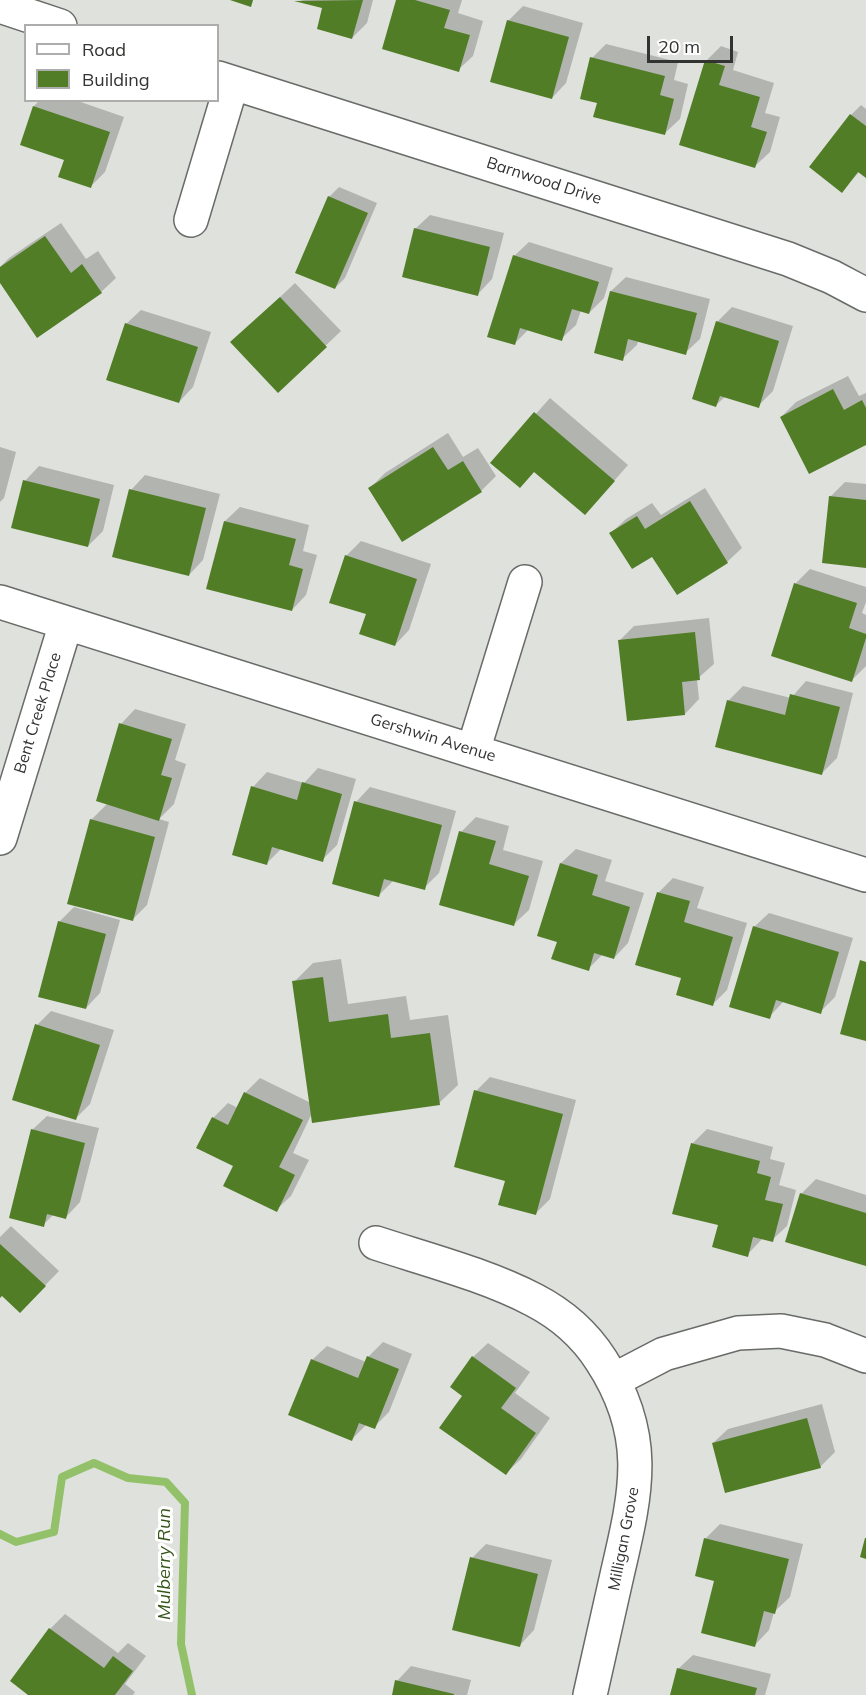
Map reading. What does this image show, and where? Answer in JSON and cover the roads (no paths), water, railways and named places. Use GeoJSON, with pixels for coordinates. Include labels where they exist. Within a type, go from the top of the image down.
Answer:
{"type":"FeatureCollection","features":[{"type":"Feature","properties":{"kind":"street"},"geometry":{"type":"LineString","coordinates":[[0,6],[54,24]]}},
{"type":"Feature","properties":{"kind":"street"},"geometry":{"type":"LineString","coordinates":[[191,220],[225,80]]}},
{"type":"Feature","properties":{"kind":"street","name":"Barnwood Drive"},"geometry":{"type":"LineString","coordinates":[[225,80],[788,259],[832,277],[866,296]]}},
{"type":"Feature","properties":{"kind":"street"},"geometry":{"type":"LineString","coordinates":[[473,751],[525,582]]}},
{"type":"Feature","properties":{"kind":"street","name":"Gershwin Avenue"},"geometry":{"type":"LineString","coordinates":[[0,602],[866,875]]}},
{"type":"Feature","properties":{"kind":"street","name":"Bent Creek Place"},"geometry":{"type":"LineString","coordinates":[[0,838],[66,623]]}},
{"type":"Feature","properties":{"kind":"street","name":"Milligan Grove"},"geometry":{"type":"LineString","coordinates":[[376,1243],[499,1284],[535,1300],[566,1320],[593,1349],[614,1380],[628,1412],[634,1444],[636,1480],[632,1512],[590,1695]]}},
{"type":"Feature","properties":{"kind":"street"},"geometry":{"type":"LineString","coordinates":[[614,1380],[664,1354],[738,1333],[781,1331],[825,1340],[866,1356]]}},
{"type":"Feature","properties":{"kind":"waterway","name":"Mulberry Run"},"geometry":{"type":"LineString","coordinates":[[0,1534],[16,1542],[54,1532],[62,1477],[94,1463],[128,1478],[166,1482],[185,1503],[181,1644],[192,1695]]}}]}
